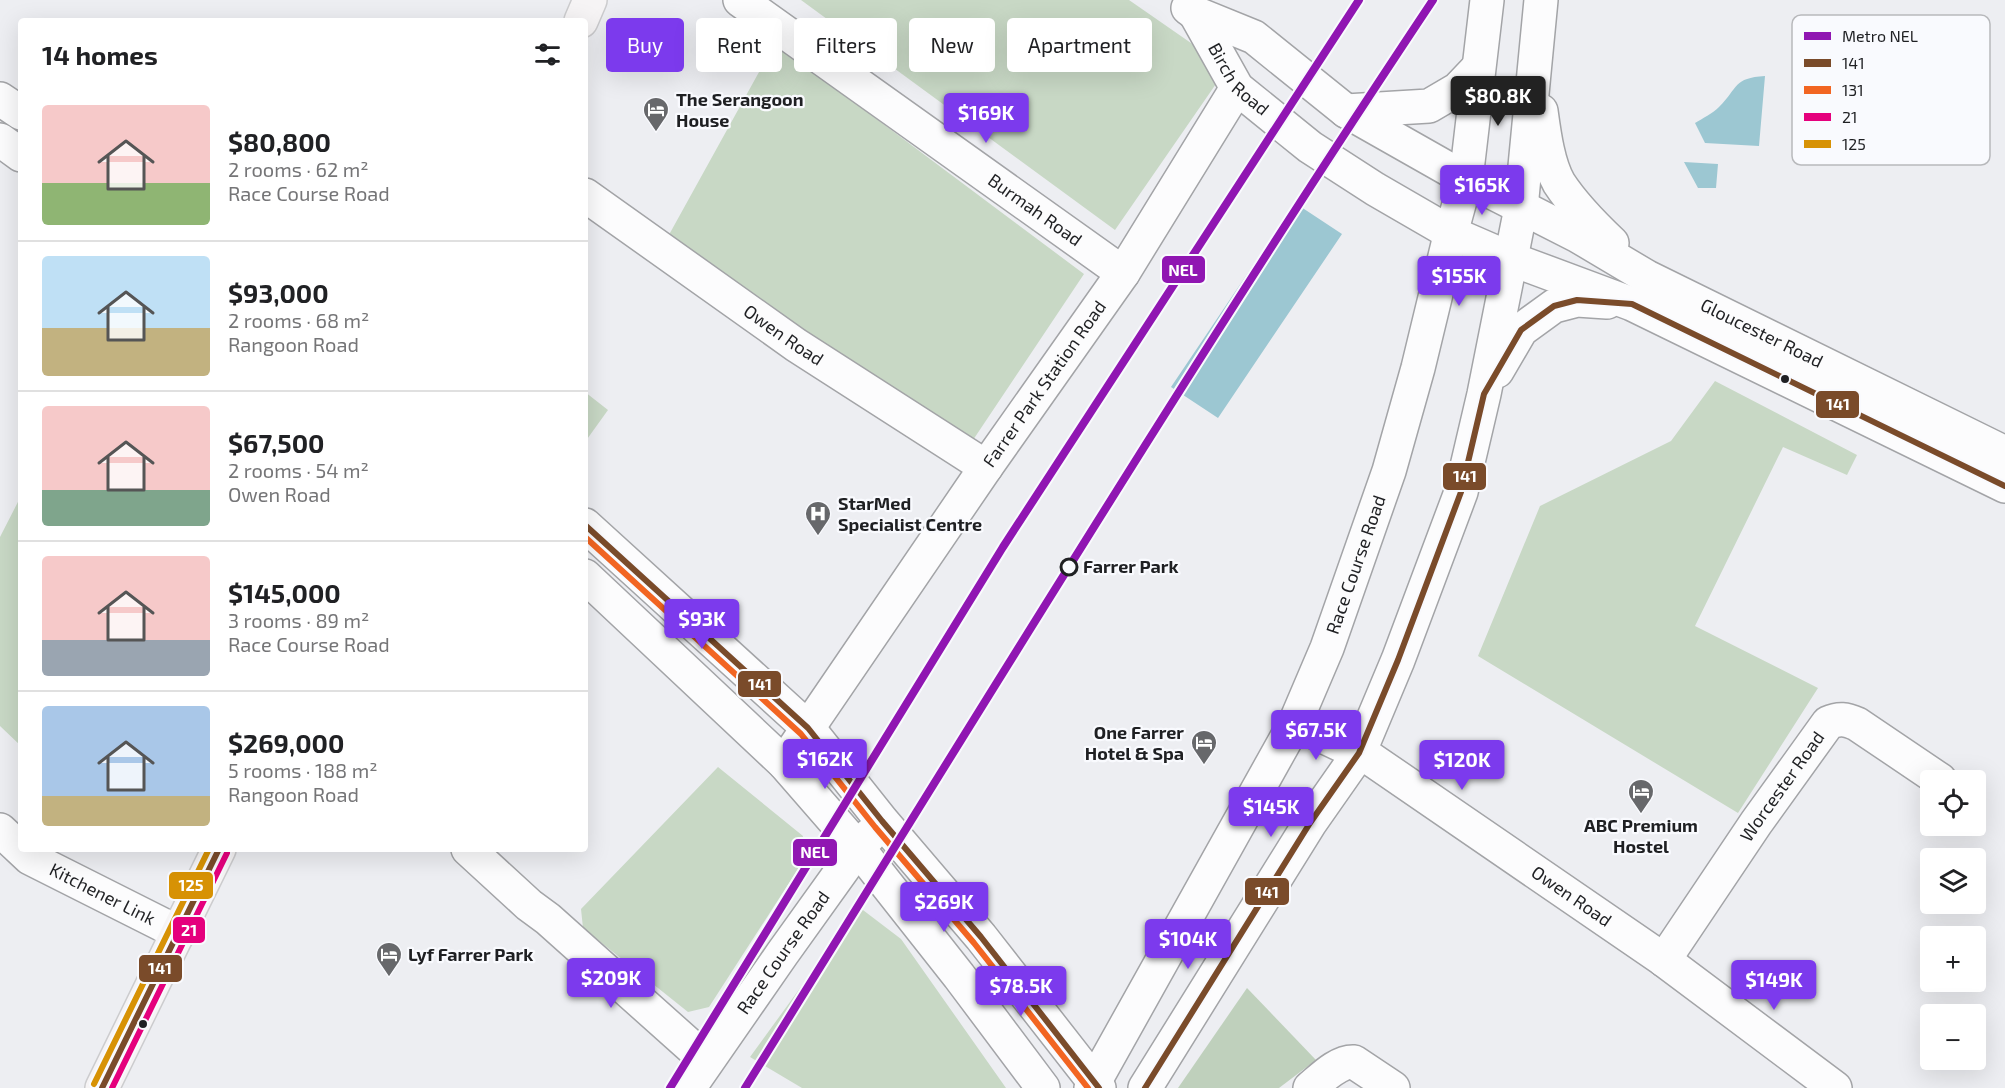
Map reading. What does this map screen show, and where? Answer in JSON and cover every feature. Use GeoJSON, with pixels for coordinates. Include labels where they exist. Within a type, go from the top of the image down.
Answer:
{"type":"FeatureCollection","features":[{"type":"Feature","properties":{"kind":"main road"},"geometry":{"type":"LineString","coordinates":[[582,18],[590,0]]}},
{"type":"Feature","properties":{"kind":"main road"},"geometry":{"type":"LineString","coordinates":[[102,1088],[218,852]]}},
{"type":"Feature","properties":{"kind":"street","name":"Burmah Road"},"geometry":{"type":"LineString","coordinates":[[740,0],[1123,273]]}},
{"type":"Feature","properties":{"kind":"street","name":"Race Course Road"},"geometry":{"type":"LineString","coordinates":[[1095,1086],[1295,723],[1327,648],[1389,471],[1467,179],[1487,0]]}},
{"type":"Feature","properties":{"kind":"street"},"geometry":{"type":"LineString","coordinates":[[1145,1088],[1310,823],[1359,753],[1398,660],[1461,492],[1484,394],[1521,208],[1541,0]]}},
{"type":"Feature","properties":{"kind":"street","name":"Birch Road"},"geometry":{"type":"LineString","coordinates":[[1186,7],[1238,88],[1310,147],[1375,189],[1451,233],[1511,259]]}},
{"type":"Feature","properties":{"kind":"street","name":"Birch Road"},"geometry":{"type":"LineString","coordinates":[[1186,7],[1254,38],[1346,111],[1521,208]]}},
{"type":"Feature","properties":{"kind":"street"},"geometry":{"type":"LineString","coordinates":[[1484,394],[1521,330],[1554,306],[1640,290],[1558,182],[1546,142],[1534,64]]}},
{"type":"Feature","properties":{"kind":"street"},"geometry":{"type":"LineString","coordinates":[[1346,111],[1429,106],[1458,89],[1478,68]]}},
{"type":"Feature","properties":{"kind":"street","name":"Farrer Park Station Road"},"geometry":{"type":"LineString","coordinates":[[784,763],[986,467],[1123,273],[1238,88]]}},
{"type":"Feature","properties":{"kind":"street"},"geometry":{"type":"LineString","coordinates":[[0,99],[18,111]]}},
{"type":"Feature","properties":{"kind":"street"},"geometry":{"type":"LineString","coordinates":[[0,140],[18,153]]}},
{"type":"Feature","properties":{"kind":"street","name":"Owen Road"},"geometry":{"type":"LineString","coordinates":[[588,197],[796,345],[986,467]]}},
{"type":"Feature","properties":{"kind":"street","name":"Gloucester Road"},"geometry":{"type":"LineString","coordinates":[[1521,208],[1578,236],[1640,290],[2005,486]]}},
{"type":"Feature","properties":{"kind":"street","name":"Gloucester Road"},"geometry":{"type":"LineString","coordinates":[[1511,259],[1640,290],[2005,453]]}},
{"type":"Feature","properties":{"kind":"street"},"geometry":{"type":"LineString","coordinates":[[588,528],[808,728],[882,821],[981,937],[1095,1086]]}},
{"type":"Feature","properties":{"kind":"street"},"geometry":{"type":"LineString","coordinates":[[588,579],[784,763],[858,848],[959,976],[1043,1088]]}},
{"type":"Feature","properties":{"kind":"street","name":"Worcester Road"},"geometry":{"type":"LineString","coordinates":[[1664,960],[1756,823],[1827,723],[1836,719],[1847,719],[1925,770]]}},
{"type":"Feature","properties":{"kind":"street","name":"Owen Road"},"geometry":{"type":"LineString","coordinates":[[1295,723],[1371,759],[1664,960],[1835,1088]]}},
{"type":"Feature","properties":{"kind":"street","name":"Race Course Road"},"geometry":{"type":"LineString","coordinates":[[689,1088],[858,848],[882,821]]}},
{"type":"Feature","properties":{"kind":"street","name":"Kitchener Link"},"geometry":{"type":"LineString","coordinates":[[0,831],[18,847]]}},
{"type":"Feature","properties":{"kind":"street","name":"Kitchener Link"},"geometry":{"type":"LineString","coordinates":[[23,852],[30,858],[179,933]]}},
{"type":"Feature","properties":{"kind":"street"},"geometry":{"type":"LineString","coordinates":[[471,852],[529,906],[548,919],[707,1061]]}},
{"type":"Feature","properties":{"kind":"street"},"geometry":{"type":"LineString","coordinates":[[1310,1088],[1342,1064],[1350,1061],[1393,1088]]}},
{"type":"Feature","properties":{"kind":"green space"},"geometry":{"type":"Polygon","coordinates":[[[801,0],[1129,0],[1227,68],[1115,230],[897,70],[897,18],[826,18],[801,0]]]}},
{"type":"Feature","properties":{"kind":"green space"},"geometry":{"type":"Polygon","coordinates":[[[782,48],[794,57],[794,72],[814,72],[1084,274],[967,449],[665,242],[759,72],[782,72],[782,48]]]}},
{"type":"Feature","properties":{"kind":"green space"},"geometry":{"type":"Polygon","coordinates":[[[1715,381],[1857,455],[1847,475],[1783,447],[1695,626],[1818,688],[1738,813],[1478,656],[1540,506],[1671,441],[1715,381]]]}},
{"type":"Feature","properties":{"kind":"green space"},"geometry":{"type":"Polygon","coordinates":[[[588,394],[608,410],[588,438],[588,394]]]}},
{"type":"Feature","properties":{"kind":"green space"},"geometry":{"type":"Polygon","coordinates":[[[18,502],[18,743],[0,726],[0,537],[18,502]]]}},
{"type":"Feature","properties":{"kind":"green space"},"geometry":{"type":"Polygon","coordinates":[[[718,767],[803,836],[800,866],[709,1007],[688,1012],[583,928],[581,909],[718,767]]]}},
{"type":"Feature","properties":{"kind":"green space"},"geometry":{"type":"Polygon","coordinates":[[[859,907],[901,939],[1006,1088],[802,1088],[750,1057],[859,907]]]}},
{"type":"Feature","properties":{"kind":"green space"},"geometry":{"type":"Polygon","coordinates":[[[1247,988],[1316,1060],[1279,1088],[1178,1088],[1247,988]]]}},
{"type":"Feature","properties":{"kind":"water"},"geometry":{"type":"Polygon","coordinates":[[[1765,76],[1759,146],[1705,143],[1695,123],[1716,109],[1742,81],[1765,76]]]}},
{"type":"Feature","properties":{"kind":"water"},"geometry":{"type":"Polygon","coordinates":[[[1684,162],[1718,164],[1716,188],[1698,188],[1684,162]]]}},
{"type":"Feature","properties":{"kind":"water"},"geometry":{"type":"Polygon","coordinates":[[[1295,203],[1342,234],[1218,418],[1171,387],[1295,203]]]}},
{"type":"Feature","properties":{"kind":"metro line","name":"NEL"},"geometry":{"type":"LineString","coordinates":[[670,1088],[1003,547],[1359,0]]}},
{"type":"Feature","properties":{"kind":"metro line","name":"NEL"},"geometry":{"type":"LineString","coordinates":[[745,1088],[1171,405],[1344,134],[1433,0]]}},
{"type":"Feature","properties":{"kind":"transit line","name":"141"},"geometry":{"type":"LineString","coordinates":[[1145,1088],[1310,823],[1359,753],[1398,660],[1461,492],[1484,394],[1521,330],[1554,306],[1577,300],[1632,304],[2005,486]]}},
{"type":"Feature","properties":{"kind":"transit line","name":"141"},"geometry":{"type":"LineString","coordinates":[[588,528],[808,728],[882,821],[981,937],[1099,1088]]}},
{"type":"Feature","properties":{"kind":"transit line","name":"131"},"geometry":{"type":"LineString","coordinates":[[588,540],[801,734],[875,827],[974,943],[1088,1088]]}},
{"type":"Feature","properties":{"kind":"transit line","name":"125"},"geometry":{"type":"LineString","coordinates":[[94,1084],[208,852]]}},
{"type":"Feature","properties":{"kind":"transit line","name":"141"},"geometry":{"type":"LineString","coordinates":[[102,1088],[218,852]]}},
{"type":"Feature","properties":{"kind":"transit line","name":"21"},"geometry":{"type":"LineString","coordinates":[[112,1088],[227,853]]}},
{"type":"Feature","properties":{"kind":"place","name":"The Serangoon House"},"geometry":{"type":"Point","coordinates":[656,133]}},
{"type":"Feature","properties":{"kind":"place","name":"StarMed Specialist Centre"},"geometry":{"type":"Point","coordinates":[818,537]}},
{"type":"Feature","properties":{"kind":"place","name":"Farrer Park"},"geometry":{"type":"Point","coordinates":[1069,567]}},
{"type":"Feature","properties":{"kind":"place","name":"One Farrer Hotel & Spa"},"geometry":{"type":"Point","coordinates":[1204,766]}},
{"type":"Feature","properties":{"kind":"place","name":"ABC Premium Hostel"},"geometry":{"type":"Point","coordinates":[1641,815]}},
{"type":"Feature","properties":{"kind":"place","name":"Lyf Farrer Park"},"geometry":{"type":"Point","coordinates":[389,978]}}]}
